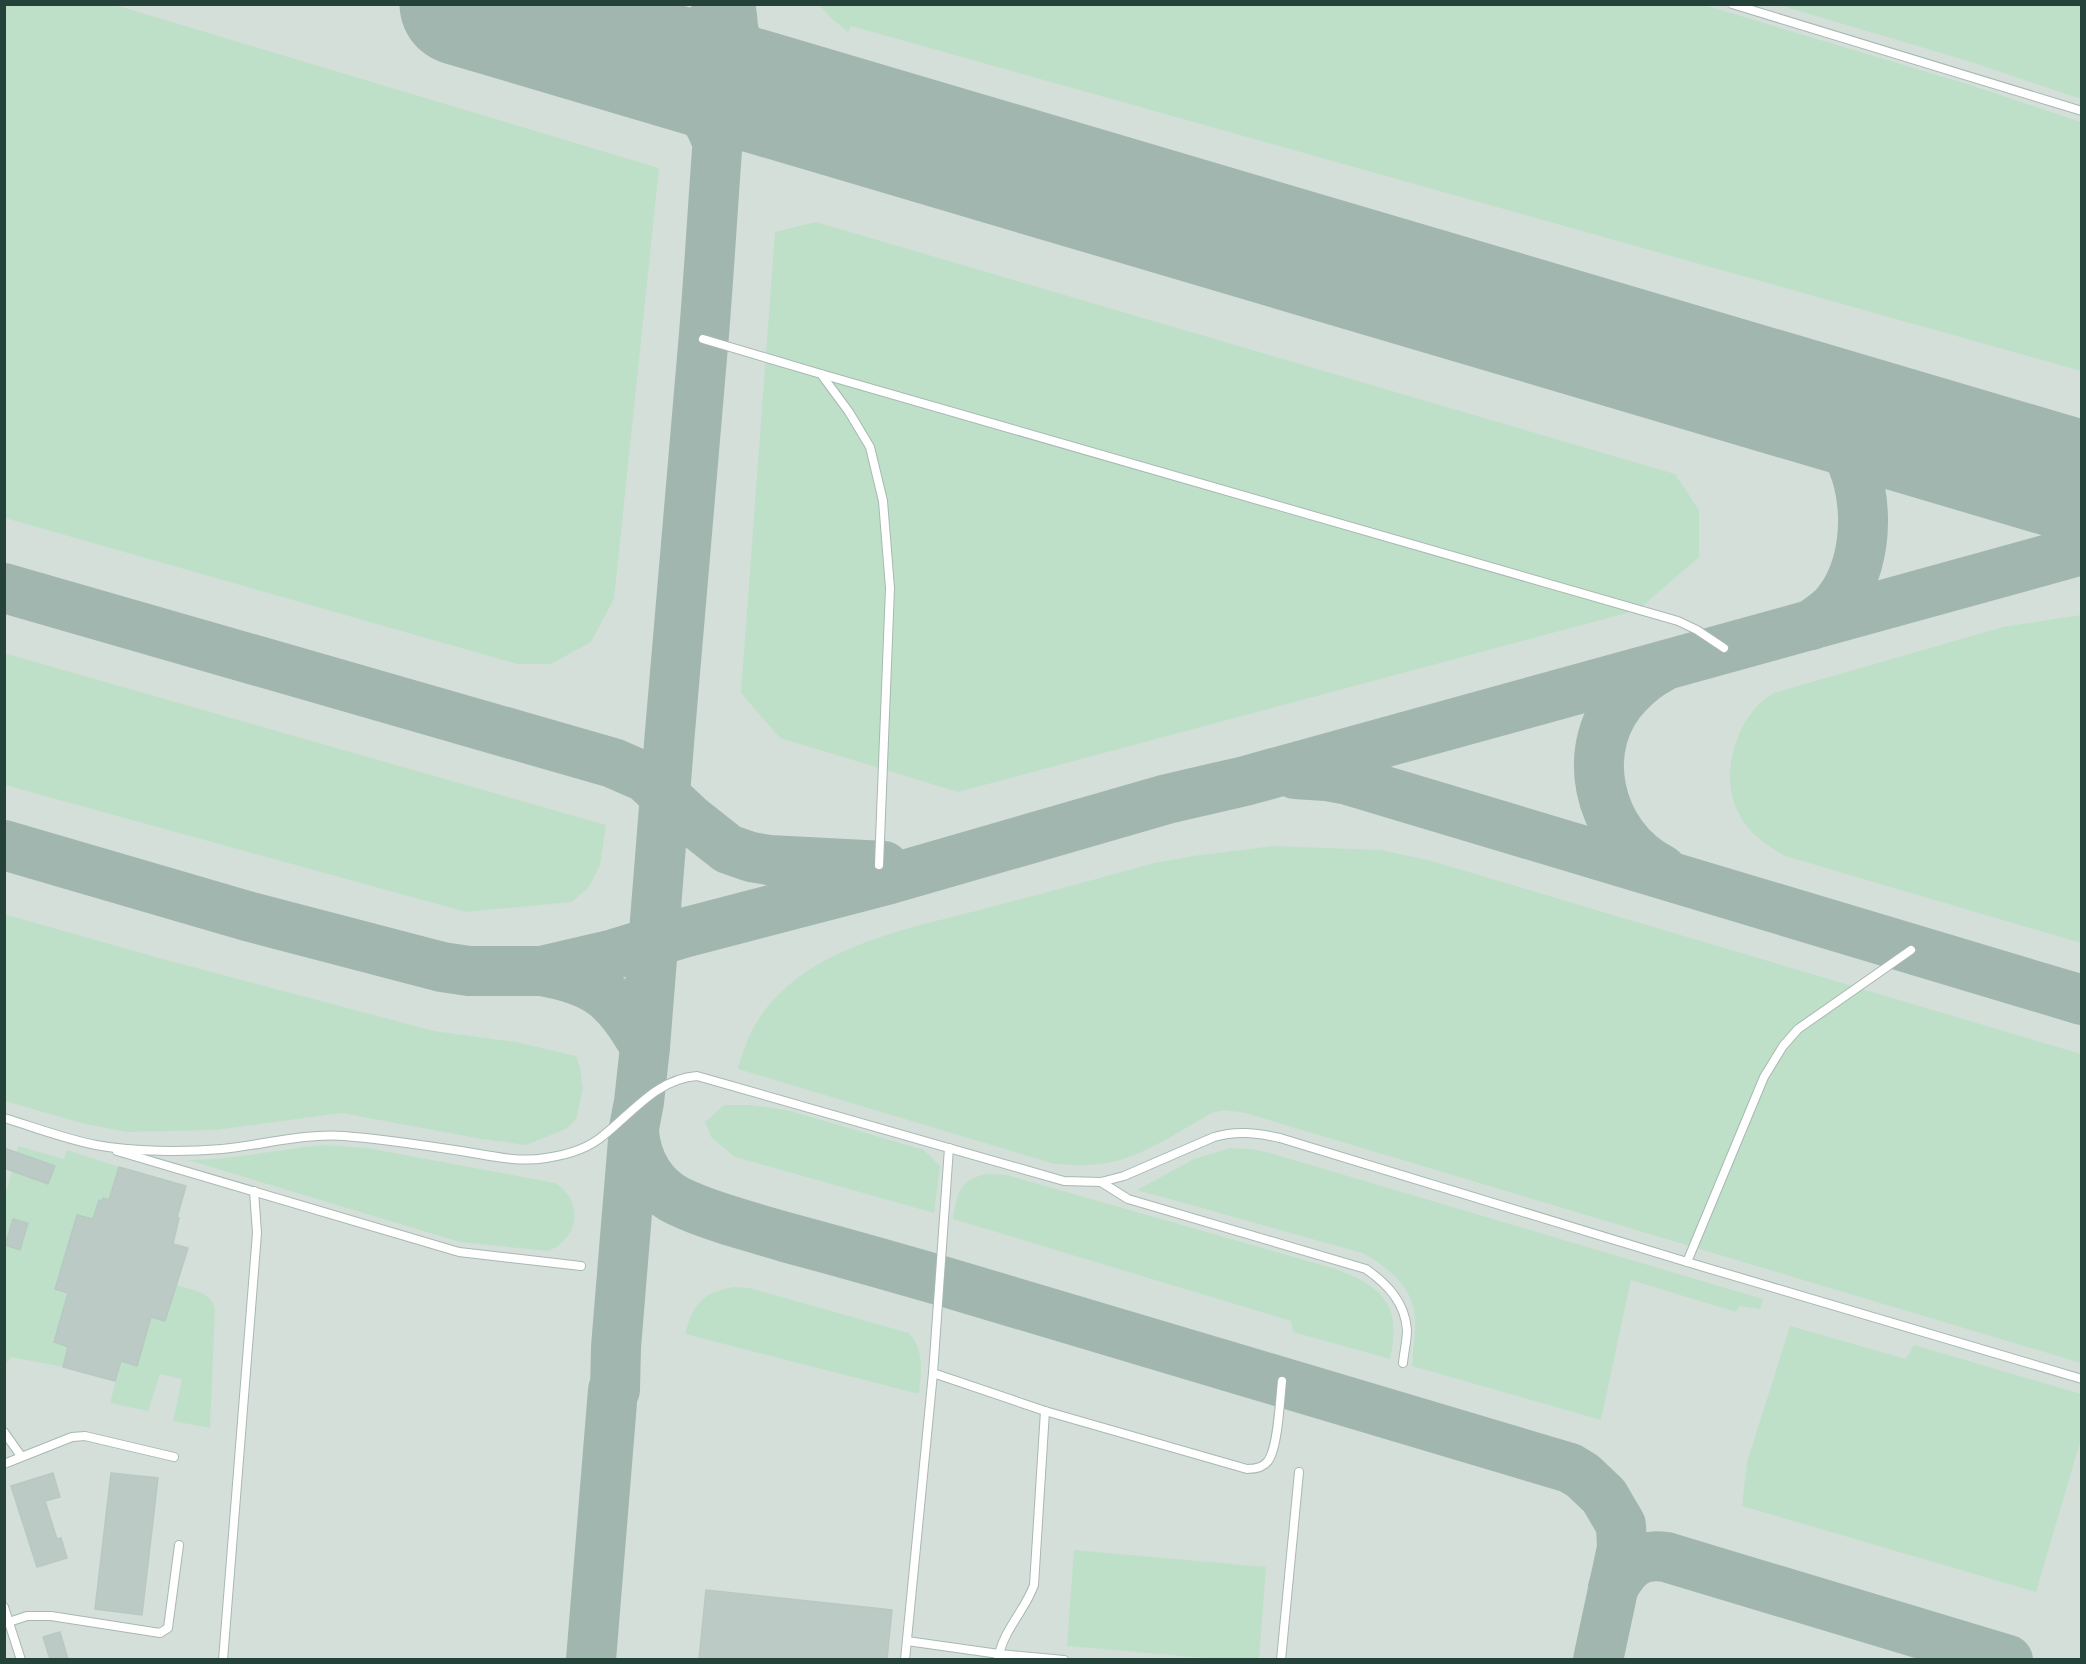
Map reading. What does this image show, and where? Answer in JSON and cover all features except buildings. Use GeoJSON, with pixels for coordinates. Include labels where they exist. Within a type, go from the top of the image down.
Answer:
{"type":"FeatureCollection","features":[{"type":"Feature","properties":{"kind":"lane"},"geometry":{"type":"LineString","coordinates":[[1732,4],[2082,111]]}},
{"type":"Feature","properties":{"kind":"lane"},"geometry":{"type":"LineString","coordinates":[[703,339],[1678,621],[1697,630],[1724,648]]}},
{"type":"Feature","properties":{"kind":"lane"},"geometry":{"type":"LineString","coordinates":[[821,374],[849,412],[870,447],[884,501],[890,588],[879,865]]}},
{"type":"Feature","properties":{"kind":"lane"},"geometry":{"type":"LineString","coordinates":[[1687,1262],[1764,1077],[1783,1046],[1798,1029],[1911,950]]}},
{"type":"Feature","properties":{"kind":"lane"},"geometry":{"type":"LineString","coordinates":[[96,1145],[131,1149],[220,1149],[342,1136],[426,1145],[517,1160],[544,1159],[584,1149],[604,1136],[639,1102],[671,1083],[685,1077],[697,1076],[1064,1180],[1101,1182],[1124,1176],[1214,1137],[1252,1132],[1280,1138],[2082,1379]]}},
{"type":"Feature","properties":{"kind":"lane"},"geometry":{"type":"LineString","coordinates":[[4,1118],[459,1252],[581,1266]]}},
{"type":"Feature","properties":{"kind":"lane"},"geometry":{"type":"LineString","coordinates":[[905,1659],[933,1373],[949,1148]]}},
{"type":"Feature","properties":{"kind":"lane"},"geometry":{"type":"LineString","coordinates":[[1101,1182],[1128,1199],[1366,1269],[1383,1281],[1395,1295],[1402,1312],[1407,1330],[1403,1363]]}},
{"type":"Feature","properties":{"kind":"lane"},"geometry":{"type":"LineString","coordinates":[[223,1659],[257,1233],[254,1191]]}},
{"type":"Feature","properties":{"kind":"lane"},"geometry":{"type":"LineString","coordinates":[[933,1373],[1046,1411],[1247,1469],[1258,1468],[1267,1462],[1273,1452],[1282,1381]]}},
{"type":"Feature","properties":{"kind":"lane"},"geometry":{"type":"LineString","coordinates":[[999,1657],[1004,1638],[1030,1596],[1034,1585],[1046,1411]]}},
{"type":"Feature","properties":{"kind":"lane"},"geometry":{"type":"LineString","coordinates":[[4,1432],[21,1456]]}},
{"type":"Feature","properties":{"kind":"lane"},"geometry":{"type":"LineString","coordinates":[[4,1464],[72,1437],[85,1436],[174,1457]]}},
{"type":"Feature","properties":{"kind":"lane"},"geometry":{"type":"LineString","coordinates":[[1281,1659],[1299,1472]]}},
{"type":"Feature","properties":{"kind":"lane"},"geometry":{"type":"LineString","coordinates":[[9,1622],[27,1616],[51,1616],[160,1633],[168,1628],[179,1545]]}},
{"type":"Feature","properties":{"kind":"lane"},"geometry":{"type":"LineString","coordinates":[[4,1607],[21,1659]]}},
{"type":"Feature","properties":{"kind":"lane"},"geometry":{"type":"LineString","coordinates":[[907,1641],[999,1657],[1064,1659]]}},
{"type":"Feature","properties":{"kind":"shaded area"},"geometry":{"type":"Polygon","coordinates":[[[5,5],[2081,5],[2081,1659],[5,1660],[5,5]]]}},
{"type":"Feature","properties":{"kind":"green space"},"geometry":{"type":"Polygon","coordinates":[[[4,5],[115,5],[659,168],[614,599],[591,642],[551,664],[517,664],[5,518],[4,5]]]}},
{"type":"Feature","properties":{"kind":"green space"},"geometry":{"type":"Polygon","coordinates":[[[819,5],[1704,5],[1964,83],[2081,122],[2081,371],[851,26],[848,32],[819,5]]]}},
{"type":"Feature","properties":{"kind":"green space"},"geometry":{"type":"Polygon","coordinates":[[[1779,5],[2081,5],[2081,99],[1968,61],[1779,5]]]}},
{"type":"Feature","properties":{"kind":"green space"},"geometry":{"type":"Polygon","coordinates":[[[816,222],[1675,474],[1699,510],[1699,557],[1638,610],[958,792],[780,738],[741,693],[775,232],[816,222]]]}},
{"type":"Feature","properties":{"kind":"green space"},"geometry":{"type":"Polygon","coordinates":[[[2081,615],[2081,943],[1785,856],[1760,839],[1748,828],[1740,816],[1731,788],[1732,757],[1742,728],[1750,715],[1772,694],[2003,627],[2081,615]]]}},
{"type":"Feature","properties":{"kind":"green space"},"geometry":{"type":"Polygon","coordinates":[[[4,653],[606,825],[600,865],[589,887],[572,902],[466,912],[5,785],[4,653]]]}},
{"type":"Feature","properties":{"kind":"green space"},"geometry":{"type":"Polygon","coordinates":[[[1273,846],[1381,850],[1428,860],[2081,1054],[2081,1363],[1245,1113],[1224,1110],[1212,1113],[1163,1141],[1124,1159],[1097,1164],[1066,1165],[1051,1163],[738,1069],[753,1028],[776,997],[800,976],[858,945],[921,925],[1154,863],[1273,846]]]}},
{"type":"Feature","properties":{"kind":"green space"},"geometry":{"type":"Polygon","coordinates":[[[4,914],[434,1031],[516,1042],[576,1056],[583,1089],[576,1119],[566,1129],[526,1145],[341,1113],[216,1130],[128,1132],[85,1124],[5,1101],[4,914]]]}},
{"type":"Feature","properties":{"kind":"green space"},"geometry":{"type":"Polygon","coordinates":[[[724,1105],[751,1105],[787,1110],[924,1150],[940,1166],[934,1213],[735,1157],[711,1137],[705,1122],[724,1105]]]}},
{"type":"Feature","properties":{"kind":"green space"},"geometry":{"type":"Polygon","coordinates":[[[324,1145],[367,1148],[555,1183],[571,1199],[574,1209],[572,1229],[567,1238],[548,1251],[460,1242],[188,1160],[223,1158],[324,1145]]]}},
{"type":"Feature","properties":{"kind":"green space"},"geometry":{"type":"Polygon","coordinates":[[[18,1146],[64,1159],[67,1150],[119,1167],[111,1192],[113,1201],[104,1198],[102,1201],[99,1200],[99,1221],[77,1215],[55,1289],[68,1293],[54,1342],[68,1347],[63,1367],[11,1357],[5,1365],[5,1189],[7,1189],[18,1146]]]}},
{"type":"Feature","properties":{"kind":"green space"},"geometry":{"type":"Polygon","coordinates":[[[1230,1148],[1270,1153],[1763,1299],[1760,1309],[1740,1306],[1736,1312],[1631,1280],[1601,1420],[1412,1366],[1415,1324],[1412,1301],[1395,1276],[1362,1253],[1137,1190],[1194,1159],[1230,1148]]]}},
{"type":"Feature","properties":{"kind":"green space"},"geometry":{"type":"Polygon","coordinates":[[[1007,1175],[1336,1269],[1353,1276],[1377,1291],[1386,1301],[1391,1312],[1393,1341],[1390,1359],[1293,1332],[1291,1321],[953,1219],[961,1189],[978,1176],[1007,1175]]]}},
{"type":"Feature","properties":{"kind":"green space"},"geometry":{"type":"Polygon","coordinates":[[[176,1285],[204,1295],[213,1302],[215,1308],[210,1428],[173,1421],[182,1379],[160,1374],[148,1411],[110,1403],[121,1361],[137,1366],[151,1317],[165,1321],[176,1285]]]}},
{"type":"Feature","properties":{"kind":"green space"},"geometry":{"type":"Polygon","coordinates":[[[734,1287],[750,1288],[909,1333],[920,1354],[919,1394],[685,1334],[696,1308],[707,1296],[734,1287]]]}},
{"type":"Feature","properties":{"kind":"green space"},"geometry":{"type":"Polygon","coordinates":[[[1790,1326],[1906,1359],[1914,1345],[2081,1394],[2081,1439],[2036,1592],[1742,1506],[1747,1462],[1790,1326]]]}},
{"type":"Feature","properties":{"kind":"green space"},"geometry":{"type":"Polygon","coordinates":[[[1074,1550],[1266,1567],[1259,1659],[1216,1659],[1067,1646],[1074,1550]]]}},
{"type":"Feature","properties":{"kind":"taxiway"},"geometry":{"type":"LineString","coordinates":[[618,50],[650,48],[680,41],[706,27],[729,4]]}},
{"type":"Feature","properties":{"kind":"taxiway"},"geometry":{"type":"LineString","coordinates":[[591,1660],[613,1390],[615,1390],[616,1347],[634,1128],[645,1047],[731,4]]}},
{"type":"Feature","properties":{"kind":"taxiway"},"geometry":{"type":"LineString","coordinates":[[732,15],[737,45],[742,56],[757,75],[792,101]]}},
{"type":"Feature","properties":{"kind":"taxiway"},"geometry":{"type":"LineString","coordinates":[[649,59],[672,76],[690,94],[705,115],[717,141]]}},
{"type":"Feature","properties":{"kind":"taxiway"},"geometry":{"type":"LineString","coordinates":[[1759,387],[1801,407],[1828,427],[1848,453],[1861,495],[1862,541],[1850,584],[1833,608],[1811,625]]}},
{"type":"Feature","properties":{"kind":"taxiway"},"geometry":{"type":"LineString","coordinates":[[2057,476],[2082,479]]}},
{"type":"Feature","properties":{"kind":"taxiway"},"geometry":{"type":"LineString","coordinates":[[4,845],[247,916],[442,967],[469,971],[541,971],[614,954],[683,933],[890,879],[1167,799],[1245,781],[2082,550]]}},
{"type":"Feature","properties":{"kind":"taxiway"},"geometry":{"type":"LineString","coordinates":[[4,588],[613,763],[645,777],[690,819],[728,849],[751,857],[884,866]]}},
{"type":"Feature","properties":{"kind":"taxiway"},"geometry":{"type":"LineString","coordinates":[[1659,669],[1632,689],[1613,713],[1603,737],[1599,762],[1601,788],[1609,813],[1622,835],[1639,854],[1661,869]]}},
{"type":"Feature","properties":{"kind":"taxiway"},"geometry":{"type":"LineString","coordinates":[[1295,774],[1348,780],[2082,1000]]}},
{"type":"Feature","properties":{"kind":"taxiway"},"geometry":{"type":"LineString","coordinates":[[541,971],[577,980],[604,994],[625,1015],[645,1047]]}},
{"type":"Feature","properties":{"kind":"taxiway"},"geometry":{"type":"LineString","coordinates":[[634,1131],[638,1152],[653,1181],[668,1195],[703,1212],[1570,1468],[1583,1476],[1604,1496],[1621,1525],[1622,1548],[1598,1660]]}},
{"type":"Feature","properties":{"kind":"taxiway"},"geometry":{"type":"LineString","coordinates":[[1613,1588],[1634,1562],[1648,1557],[1666,1557],[2008,1660]]}},
{"type":"Feature","properties":{"kind":"runway"},"geometry":{"type":"LineString","coordinates":[[461,4],[2082,483]]}}]}
